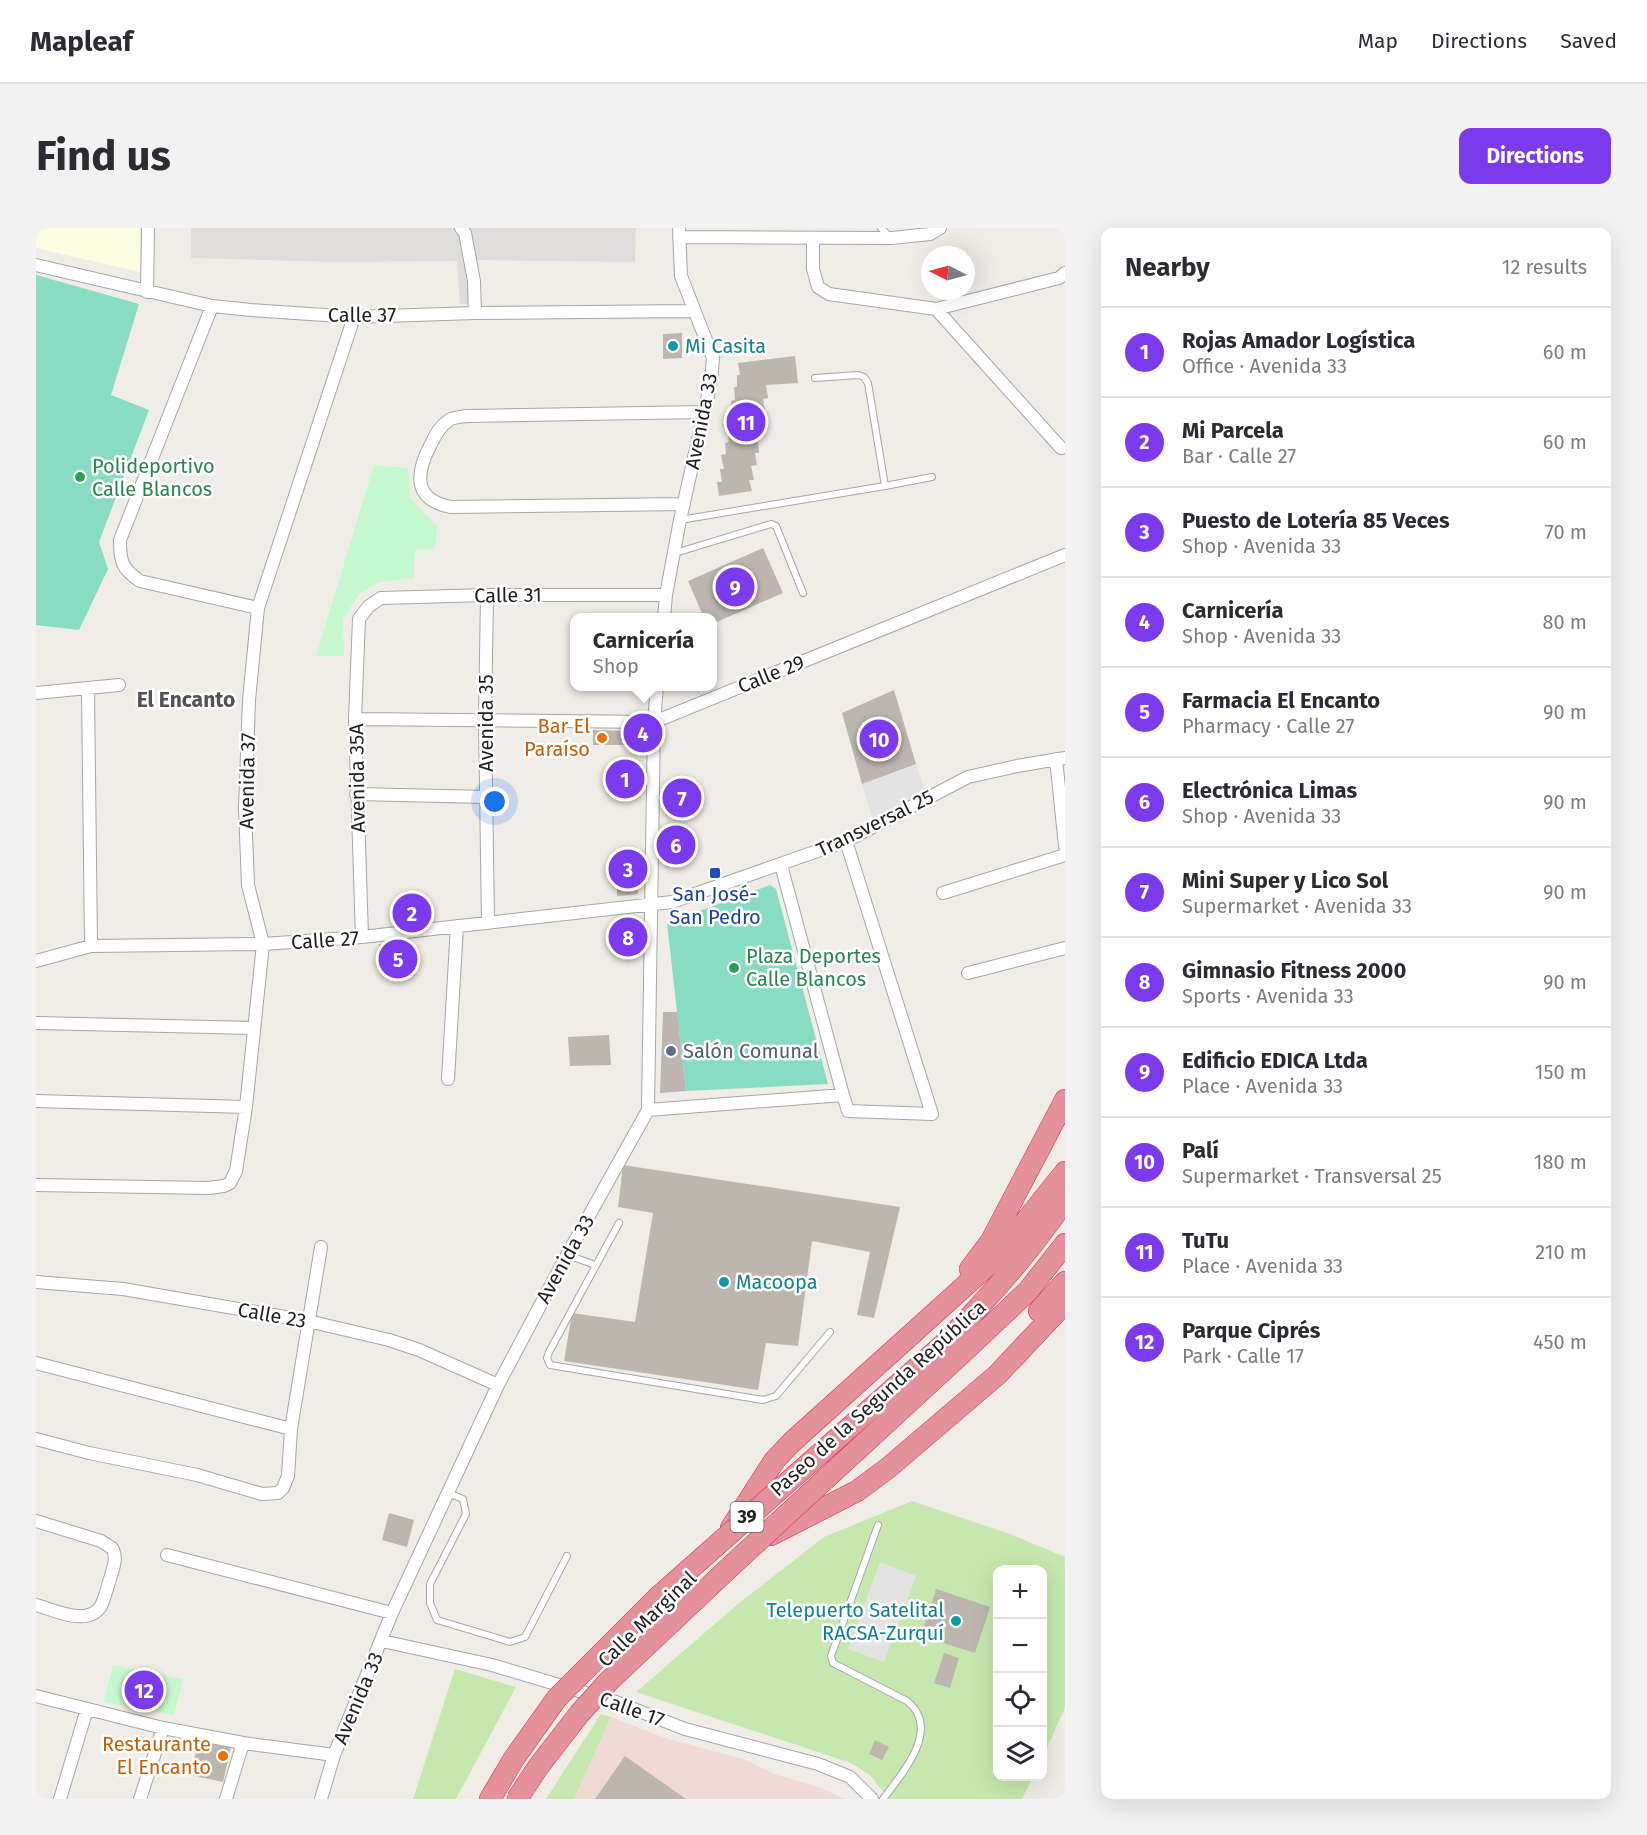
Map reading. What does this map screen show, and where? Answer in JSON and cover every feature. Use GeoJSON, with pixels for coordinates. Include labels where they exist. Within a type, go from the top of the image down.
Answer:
{"type":"FeatureCollection","features":[{"type":"Feature","properties":{"kind":"highway"},"geometry":{"type":"LineString","coordinates":[[922,1325],[972,1268],[991,1241],[1065,1100]]}},
{"type":"Feature","properties":{"kind":"highway"},"geometry":{"type":"LineString","coordinates":[[717,1560],[774,1461],[792,1442],[997,1257],[1065,1172]]}},
{"type":"Feature","properties":{"kind":"highway","name":"Paseo de la Segunda República"},"geometry":{"type":"LineString","coordinates":[[518,1799],[538,1767],[580,1713],[609,1681],[739,1558],[951,1350],[1046,1228],[1065,1200]]}},
{"type":"Feature","properties":{"kind":"highway","name":"Paseo de la Segunda República"},"geometry":{"type":"LineString","coordinates":[[490,1799],[513,1760],[557,1698],[665,1590],[951,1350],[1028,1291],[1065,1244]]}},
{"type":"Feature","properties":{"kind":"highway"},"geometry":{"type":"LineString","coordinates":[[945,1418],[1065,1282]]}},
{"type":"Feature","properties":{"kind":"highway"},"geometry":{"type":"LineString","coordinates":[[717,1560],[856,1491],[888,1468],[998,1375],[1065,1303]]}},
{"type":"Feature","properties":{"kind":"street"},"geometry":{"type":"LineString","coordinates":[[147,292],[148,228]]}},
{"type":"Feature","properties":{"kind":"street"},"geometry":{"type":"LineString","coordinates":[[461,228],[465,233],[474,281],[475,313]]}},
{"type":"Feature","properties":{"kind":"street"},"geometry":{"type":"LineString","coordinates":[[679,232],[813,239],[892,238],[930,234],[940,228]]}},
{"type":"Feature","properties":{"kind":"street","name":"Avenida 33"},"geometry":{"type":"LineString","coordinates":[[664,613],[680,520],[711,382],[712,358],[681,276],[679,232]]}},
{"type":"Feature","properties":{"kind":"street"},"geometry":{"type":"LineString","coordinates":[[813,239],[813,269],[818,287],[829,294],[936,309],[1063,278]]}},
{"type":"Feature","properties":{"kind":"street","name":"Calle 37"},"geometry":{"type":"LineString","coordinates":[[36,265],[212,306],[354,317],[693,310]]}},
{"type":"Feature","properties":{"kind":"street"},"geometry":{"type":"LineString","coordinates":[[212,306],[120,540],[120,558],[128,573],[141,581],[258,608]]}},
{"type":"Feature","properties":{"kind":"street"},"geometry":{"type":"LineString","coordinates":[[936,309],[1061,448]]}},
{"type":"Feature","properties":{"kind":"street","name":"Avenida 37"},"geometry":{"type":"LineString","coordinates":[[36,1185],[208,1188],[230,1183],[236,1171],[246,1107],[263,944],[248,885],[245,808],[249,700],[258,608],[354,317]]}},
{"type":"Feature","properties":{"kind":"street"},"geometry":{"type":"LineString","coordinates":[[684,504],[451,507],[435,504],[423,493],[420,475],[425,456],[439,429],[452,418],[704,412]]}},
{"type":"Feature","properties":{"kind":"street","name":"Calle 29"},"geometry":{"type":"LineString","coordinates":[[355,719],[654,722],[1065,555]]}},
{"type":"Feature","properties":{"kind":"street","name":"Calle 31"},"geometry":{"type":"LineString","coordinates":[[359,619],[369,606],[381,598],[487,595],[666,595]]}},
{"type":"Feature","properties":{"kind":"street","name":"Avenida 35"},"geometry":{"type":"LineString","coordinates":[[487,595],[485,719],[488,923]]}},
{"type":"Feature","properties":{"kind":"street","name":"Avenida 35A"},"geometry":{"type":"LineString","coordinates":[[359,619],[355,719],[362,937]]}},
{"type":"Feature","properties":{"kind":"street"},"geometry":{"type":"LineString","coordinates":[[36,693],[119,685]]}},
{"type":"Feature","properties":{"kind":"street"},"geometry":{"type":"LineString","coordinates":[[88,688],[91,946]]}},
{"type":"Feature","properties":{"kind":"street","name":"Avenida 33"},"geometry":{"type":"LineString","coordinates":[[321,1799],[334,1755],[392,1613],[498,1385],[648,1110],[654,722],[657,691]]}},
{"type":"Feature","properties":{"kind":"street"},"geometry":{"type":"LineString","coordinates":[[1061,758],[1065,846]]}},
{"type":"Feature","properties":{"kind":"street","name":"Transversal 25"},"geometry":{"type":"LineString","coordinates":[[651,905],[672,902],[846,841],[968,777],[1061,758]]}},
{"type":"Feature","properties":{"kind":"street"},"geometry":{"type":"LineString","coordinates":[[356,794],[486,797]]}},
{"type":"Feature","properties":{"kind":"street"},"geometry":{"type":"LineString","coordinates":[[781,865],[848,1111],[932,1114],[846,841]]}},
{"type":"Feature","properties":{"kind":"street"},"geometry":{"type":"LineString","coordinates":[[943,893],[1065,855]]}},
{"type":"Feature","properties":{"kind":"street","name":"Calle 27"},"geometry":{"type":"LineString","coordinates":[[36,961],[91,946],[263,944],[362,937],[651,905]]}},
{"type":"Feature","properties":{"kind":"street"},"geometry":{"type":"LineString","coordinates":[[448,1079],[457,926]]}},
{"type":"Feature","properties":{"kind":"street"},"geometry":{"type":"LineString","coordinates":[[968,973],[1065,948]]}},
{"type":"Feature","properties":{"kind":"street"},"geometry":{"type":"LineString","coordinates":[[36,1023],[254,1028]]}},
{"type":"Feature","properties":{"kind":"street"},"geometry":{"type":"LineString","coordinates":[[648,1110],[843,1095]]}},
{"type":"Feature","properties":{"kind":"street"},"geometry":{"type":"LineString","coordinates":[[36,1101],[246,1107]]}},
{"type":"Feature","properties":{"kind":"street"},"geometry":{"type":"LineString","coordinates":[[36,1439],[89,1453],[197,1475],[262,1494],[278,1492],[283,1488],[288,1476],[291,1429],[321,1247]]}},
{"type":"Feature","properties":{"kind":"street","name":"Calle 23"},"geometry":{"type":"LineString","coordinates":[[36,1282],[123,1289],[308,1321],[389,1340],[419,1350],[498,1385]]}},
{"type":"Feature","properties":{"kind":"street"},"geometry":{"type":"LineString","coordinates":[[36,1363],[291,1429]]}},
{"type":"Feature","properties":{"kind":"street"},"geometry":{"type":"LineString","coordinates":[[36,1521],[101,1541],[114,1550],[113,1567],[104,1598],[100,1607],[92,1615],[80,1617],[36,1605]]}},
{"type":"Feature","properties":{"kind":"street"},"geometry":{"type":"LineString","coordinates":[[167,1555],[392,1613]]}},
{"type":"Feature","properties":{"kind":"street","name":"Calle Marginal"},"geometry":{"type":"LineString","coordinates":[[498,1799],[580,1691],[717,1560]]}},
{"type":"Feature","properties":{"kind":"street","name":"Calle 17"},"geometry":{"type":"LineString","coordinates":[[382,1641],[492,1665],[616,1702],[685,1728],[833,1769],[850,1777],[872,1799]]}},
{"type":"Feature","properties":{"kind":"street","name":"Calle Marginal"},"geometry":{"type":"LineString","coordinates":[[508,1799],[580,1691]]}},
{"type":"Feature","properties":{"kind":"street"},"geometry":{"type":"LineString","coordinates":[[36,1696],[163,1728],[243,1743],[334,1755]]}},
{"type":"Feature","properties":{"kind":"street"},"geometry":{"type":"LineString","coordinates":[[60,1799],[87,1709]]}},
{"type":"Feature","properties":{"kind":"street"},"geometry":{"type":"LineString","coordinates":[[140,1799],[163,1728]]}},
{"type":"Feature","properties":{"kind":"street"},"geometry":{"type":"LineString","coordinates":[[226,1799],[243,1743]]}},
{"type":"Feature","properties":{"kind":"lane"},"geometry":{"type":"LineString","coordinates":[[880,228],[892,238]]}},
{"type":"Feature","properties":{"kind":"lane"},"geometry":{"type":"LineString","coordinates":[[815,378],[858,375],[864,377],[868,383],[885,486]]}},
{"type":"Feature","properties":{"kind":"lane"},"geometry":{"type":"LineString","coordinates":[[680,520],[932,477]]}},
{"type":"Feature","properties":{"kind":"lane"},"geometry":{"type":"LineString","coordinates":[[674,553],[771,524],[776,526],[803,592]]}},
{"type":"Feature","properties":{"kind":"lane"},"geometry":{"type":"LineString","coordinates":[[619,1223],[549,1352],[548,1362],[553,1366],[763,1400],[776,1396],[830,1332]]}},
{"type":"Feature","properties":{"kind":"lane"},"geometry":{"type":"LineString","coordinates":[[567,1255],[595,1265]]}},
{"type":"Feature","properties":{"kind":"lane"},"geometry":{"type":"LineString","coordinates":[[448,1493],[464,1499],[466,1514],[430,1584],[430,1603],[437,1620],[510,1642],[525,1637],[567,1556]]}},
{"type":"Feature","properties":{"kind":"lane"},"geometry":{"type":"LineString","coordinates":[[878,1525],[831,1656],[835,1664],[907,1701],[913,1706],[918,1718],[921,1730],[918,1745],[908,1766],[883,1799]]}},
{"type":"Feature","properties":{"kind":"shaded area"},"geometry":{"type":"Polygon","coordinates":[[[36,228],[140,228],[140,272],[36,248],[36,228]]]}},
{"type":"Feature","properties":{"kind":"shaded area"},"geometry":{"type":"Polygon","coordinates":[[[191,228],[636,228],[635,262],[476,260],[474,304],[460,304],[457,261],[334,262],[191,258],[191,228]]]}},
{"type":"Feature","properties":{"kind":"shaded area"},"geometry":{"type":"Polygon","coordinates":[[[916,764],[927,796],[874,823],[862,784],[916,764]]]}},
{"type":"Feature","properties":{"kind":"shaded area"},"geometry":{"type":"Polygon","coordinates":[[[880,1562],[916,1576],[884,1662],[848,1649],[880,1562]]]}},
{"type":"Feature","properties":{"kind":"shaded area"},"geometry":{"type":"Polygon","coordinates":[[[611,1717],[665,1738],[746,1760],[777,1775],[819,1787],[844,1799],[574,1799],[611,1717]]]}},
{"type":"Feature","properties":{"kind":"green space","name":"Polideportivo Calle Blancos"},"geometry":{"type":"Polygon","coordinates":[[[36,275],[139,304],[111,395],[149,410],[99,542],[108,569],[79,630],[36,625],[36,275]]]}},
{"type":"Feature","properties":{"kind":"green space"},"geometry":{"type":"Polygon","coordinates":[[[374,465],[408,468],[410,498],[437,526],[435,549],[415,550],[414,578],[379,582],[359,594],[343,619],[344,656],[316,656],[374,465]]]}},
{"type":"Feature","properties":{"kind":"green space","name":"Plaza Deportes Calle Blancos"},"geometry":{"type":"Polygon","coordinates":[[[770,885],[776,889],[828,1084],[686,1091],[667,923],[770,885]]]}},
{"type":"Feature","properties":{"kind":"green space"},"geometry":{"type":"Polygon","coordinates":[[[912,1501],[1010,1534],[1065,1557],[1065,1708],[1047,1747],[1047,1565],[993,1565],[993,1781],[1031,1781],[1022,1799],[889,1799],[870,1775],[851,1763],[636,1692],[738,1604],[824,1537],[912,1501]]]}},
{"type":"Feature","properties":{"kind":"green space"},"geometry":{"type":"Polygon","coordinates":[[[113,1665],[183,1679],[174,1715],[104,1702],[113,1665]]]}},
{"type":"Feature","properties":{"kind":"green space"},"geometry":{"type":"Polygon","coordinates":[[[455,1669],[516,1687],[456,1799],[413,1799],[455,1669]]]}},
{"type":"Feature","properties":{"kind":"green space"},"geometry":{"type":"Polygon","coordinates":[[[601,1714],[611,1717],[574,1799],[546,1799],[601,1714]]]}},
{"type":"Feature","properties":{"kind":"building","name":"Mi Casita"},"geometry":{"type":"Polygon","coordinates":[[[682,333],[682,358],[663,359],[663,334],[682,333]]]}},
{"type":"Feature","properties":{"kind":"building"},"geometry":{"type":"Polygon","coordinates":[[[795,356],[798,383],[766,385],[768,398],[763,399],[765,412],[756,414],[759,453],[755,453],[757,465],[751,466],[754,480],[749,480],[752,491],[719,496],[717,482],[722,482],[720,469],[724,469],[721,455],[726,454],[725,443],[729,442],[727,428],[730,428],[729,416],[733,415],[731,401],[735,400],[734,387],[737,387],[737,375],[740,375],[738,363],[795,356]]]}},
{"type":"Feature","properties":{"kind":"building"},"geometry":{"type":"Polygon","coordinates":[[[763,548],[783,593],[717,622],[717,613],[702,613],[688,581],[763,548]]]}},
{"type":"Feature","properties":{"kind":"building"},"geometry":{"type":"Polygon","coordinates":[[[894,690],[916,764],[862,784],[842,713],[894,690]]]}},
{"type":"Feature","properties":{"kind":"building"},"geometry":{"type":"Polygon","coordinates":[[[593,730],[638,731],[638,745],[593,745],[593,730]]]}},
{"type":"Feature","properties":{"kind":"building"},"geometry":{"type":"Polygon","coordinates":[[[613,774],[638,774],[638,785],[613,784],[613,774]]]}},
{"type":"Feature","properties":{"kind":"building"},"geometry":{"type":"Polygon","coordinates":[[[692,782],[700,803],[666,816],[665,792],[692,782]]]}},
{"type":"Feature","properties":{"kind":"building"},"geometry":{"type":"Polygon","coordinates":[[[683,833],[691,858],[667,867],[666,839],[683,833]]]}},
{"type":"Feature","properties":{"kind":"building"},"geometry":{"type":"Polygon","coordinates":[[[617,860],[637,861],[638,894],[617,896],[617,860]]]}},
{"type":"Feature","properties":{"kind":"building"},"geometry":{"type":"Polygon","coordinates":[[[414,943],[415,976],[381,975],[379,944],[414,943]]]}},
{"type":"Feature","properties":{"kind":"building","name":"Salón Comunal"},"geometry":{"type":"Polygon","coordinates":[[[663,1012],[677,1012],[686,1091],[660,1093],[663,1012]]]}},
{"type":"Feature","properties":{"kind":"building"},"geometry":{"type":"Polygon","coordinates":[[[609,1035],[611,1065],[570,1066],[568,1037],[609,1035]]]}},
{"type":"Feature","properties":{"kind":"building","name":"Macoopa"},"geometry":{"type":"Polygon","coordinates":[[[623,1165],[900,1207],[874,1318],[857,1315],[870,1252],[812,1241],[798,1346],[766,1343],[758,1390],[564,1361],[572,1313],[635,1322],[653,1213],[618,1207],[623,1165]]]}},
{"type":"Feature","properties":{"kind":"building"},"geometry":{"type":"Polygon","coordinates":[[[389,1513],[414,1520],[407,1547],[382,1540],[389,1513]]]}},
{"type":"Feature","properties":{"kind":"building","name":"Telepuerto Satelital RACSA-Zurquí"},"geometry":{"type":"Polygon","coordinates":[[[936,1589],[990,1607],[975,1653],[921,1636],[936,1589]]]}},
{"type":"Feature","properties":{"kind":"building","name":"Telepuerto Satelital RACSA-Zurquí"},"geometry":{"type":"Polygon","coordinates":[[[944,1653],[959,1658],[950,1688],[934,1683],[944,1653]]]}},
{"type":"Feature","properties":{"kind":"building"},"geometry":{"type":"Polygon","coordinates":[[[875,1740],[889,1747],[882,1760],[869,1754],[875,1740]]]}},
{"type":"Feature","properties":{"kind":"building"},"geometry":{"type":"Polygon","coordinates":[[[199,1743],[231,1747],[223,1782],[189,1775],[199,1743]]]}},
{"type":"Feature","properties":{"kind":"building"},"geometry":{"type":"Polygon","coordinates":[[[625,1756],[686,1799],[595,1799],[625,1756]]]}},
{"type":"Feature","properties":{"kind":"place","name":"Mi Casita"},"geometry":{"type":"Point","coordinates":[673,346]}},
{"type":"Feature","properties":{"kind":"place","name":"TuTu"},"geometry":{"type":"Point","coordinates":[746,422]}},
{"type":"Feature","properties":{"kind":"place","name":"Polideportivo Calle Blancos"},"geometry":{"type":"Point","coordinates":[80,477]}},
{"type":"Feature","properties":{"kind":"place","name":"Edificio EDICA Ltda"},"geometry":{"type":"Point","coordinates":[735,587]}},
{"type":"Feature","properties":{"kind":"place","name":"Carnicería"},"geometry":{"type":"Point","coordinates":[643,733]}},
{"type":"Feature","properties":{"kind":"place","name":"Bar El Paraíso"},"geometry":{"type":"Point","coordinates":[602,738]}},
{"type":"Feature","properties":{"kind":"place","name":"Palí"},"geometry":{"type":"Point","coordinates":[879,739]}},
{"type":"Feature","properties":{"kind":"place","name":"Rojas Amador Logística"},"geometry":{"type":"Point","coordinates":[625,779]}},
{"type":"Feature","properties":{"kind":"place","name":"Mini Super y Lico Sol"},"geometry":{"type":"Point","coordinates":[682,798]}},
{"type":"Feature","properties":{"kind":"place","name":"Electrónica Limas"},"geometry":{"type":"Point","coordinates":[676,845]}},
{"type":"Feature","properties":{"kind":"place","name":"Puesto de Lotería 85 Veces"},"geometry":{"type":"Point","coordinates":[628,869]}},
{"type":"Feature","properties":{"kind":"place","name":"San José- San Pedro"},"geometry":{"type":"Point","coordinates":[715,873]}},
{"type":"Feature","properties":{"kind":"place","name":"Mi Parcela"},"geometry":{"type":"Point","coordinates":[412,913]}},
{"type":"Feature","properties":{"kind":"place","name":"Gimnasio Fitness 2000"},"geometry":{"type":"Point","coordinates":[628,937]}},
{"type":"Feature","properties":{"kind":"place","name":"Farmacia El Encanto"},"geometry":{"type":"Point","coordinates":[398,959]}},
{"type":"Feature","properties":{"kind":"place","name":"Plaza Deportes Calle Blancos"},"geometry":{"type":"Point","coordinates":[734,968]}},
{"type":"Feature","properties":{"kind":"place","name":"Salón Comunal"},"geometry":{"type":"Point","coordinates":[671,1051]}},
{"type":"Feature","properties":{"kind":"place","name":"Macoopa"},"geometry":{"type":"Point","coordinates":[724,1282]}},
{"type":"Feature","properties":{"kind":"place","name":"Telepuerto Satelital RACSA-Zurquí"},"geometry":{"type":"Point","coordinates":[956,1621]}},
{"type":"Feature","properties":{"kind":"place","name":"Parque Ciprés"},"geometry":{"type":"Point","coordinates":[144,1690]}},
{"type":"Feature","properties":{"kind":"place","name":"Restaurante El Encanto"},"geometry":{"type":"Point","coordinates":[223,1756]}},
{"type":"Feature","properties":{"kind":"district","name":"El Encanto"},"geometry":{"type":"Point","coordinates":[186,700]}}]}
